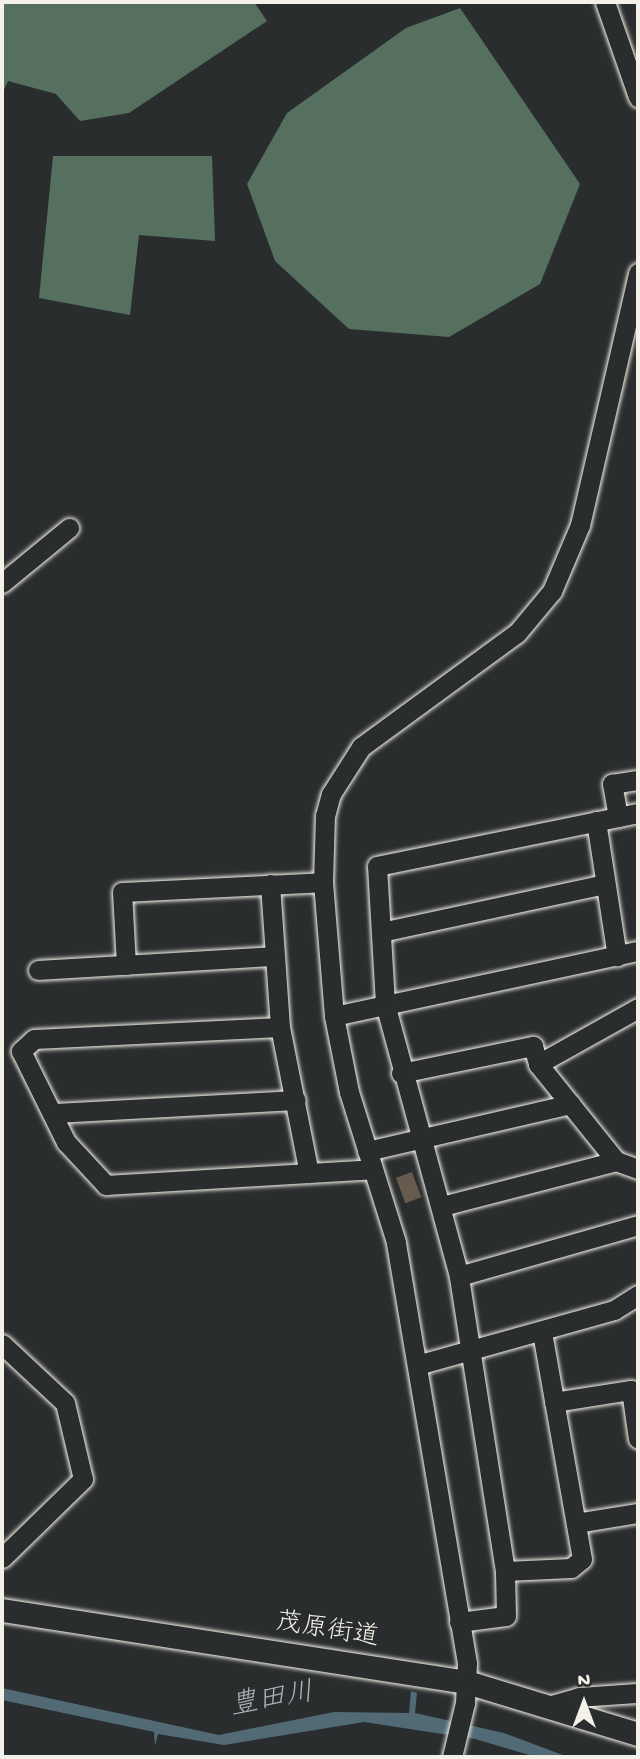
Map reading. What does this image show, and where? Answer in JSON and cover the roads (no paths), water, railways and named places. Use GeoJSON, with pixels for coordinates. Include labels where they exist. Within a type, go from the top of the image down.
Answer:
{"type":"FeatureCollection","features":[{"type":"Feature","properties":{"kind":"main road","name":"茂原街道"},"geometry":{"type":"LineString","coordinates":[[2,1610],[545,1707],[638,1734]]}},
{"type":"Feature","properties":{"kind":"street"},"geometry":{"type":"LineString","coordinates":[[605,2],[638,97]]}},
{"type":"Feature","properties":{"kind":"street"},"geometry":{"type":"LineString","coordinates":[[452,1757],[466,1693],[459,1622],[396,1242],[369,1160],[334,1016],[323,882],[323,835],[331,794],[360,747],[517,633],[556,584],[580,525],[638,273]]}},
{"type":"Feature","properties":{"kind":"street"},"geometry":{"type":"LineString","coordinates":[[2,583],[69,528]]}},
{"type":"Feature","properties":{"kind":"street"},"geometry":{"type":"LineString","coordinates":[[618,817],[612,784],[638,780]]}},
{"type":"Feature","properties":{"kind":"street"},"geometry":{"type":"LineString","coordinates":[[459,1622],[506,1616],[505,1571],[459,1276],[442,1206],[401,1073],[385,1004],[377,866],[638,813]]}},
{"type":"Feature","properties":{"kind":"street"},"geometry":{"type":"LineString","coordinates":[[596,821],[617,956]]}},
{"type":"Feature","properties":{"kind":"street"},"geometry":{"type":"LineString","coordinates":[[126,965],[122,892],[323,882]]}},
{"type":"Feature","properties":{"kind":"street"},"geometry":{"type":"LineString","coordinates":[[270,884],[271,956],[280,1027],[309,1173]]}},
{"type":"Feature","properties":{"kind":"street"},"geometry":{"type":"LineString","coordinates":[[381,932],[605,884]]}},
{"type":"Feature","properties":{"kind":"street"},"geometry":{"type":"LineString","coordinates":[[334,1016],[638,951]]}},
{"type":"Feature","properties":{"kind":"street"},"geometry":{"type":"LineString","coordinates":[[38,970],[271,956]]}},
{"type":"Feature","properties":{"kind":"street"},"geometry":{"type":"LineString","coordinates":[[538,1064],[638,1008]]}},
{"type":"Feature","properties":{"kind":"street"},"geometry":{"type":"LineString","coordinates":[[280,1027],[34,1039],[21,1051],[55,1112],[66,1142],[106,1185],[309,1173],[369,1160],[422,1140],[570,1104]]}},
{"type":"Feature","properties":{"kind":"street"},"geometry":{"type":"LineString","coordinates":[[401,1073],[533,1046],[538,1064],[615,1161],[638,1169]]}},
{"type":"Feature","properties":{"kind":"street"},"geometry":{"type":"LineString","coordinates":[[55,1112],[296,1100]]}},
{"type":"Feature","properties":{"kind":"street"},"geometry":{"type":"LineString","coordinates":[[442,1206],[615,1161]]}},
{"type":"Feature","properties":{"kind":"street"},"geometry":{"type":"LineString","coordinates":[[459,1276],[638,1224]]}},
{"type":"Feature","properties":{"kind":"street"},"geometry":{"type":"LineString","coordinates":[[417,1365],[614,1310],[638,1295]]}},
{"type":"Feature","properties":{"kind":"street"},"geometry":{"type":"LineString","coordinates":[[505,1571],[571,1568],[582,1559],[542,1332]]}},
{"type":"Feature","properties":{"kind":"street"},"geometry":{"type":"LineString","coordinates":[[2,1345],[65,1403],[83,1479],[2,1559]]}},
{"type":"Feature","properties":{"kind":"street"},"geometry":{"type":"LineString","coordinates":[[554,1402],[631,1390],[638,1439]]}},
{"type":"Feature","properties":{"kind":"street"},"geometry":{"type":"LineString","coordinates":[[576,1523],[638,1513]]}},
{"type":"Feature","properties":{"kind":"street"},"geometry":{"type":"LineString","coordinates":[[545,1707],[579,1697],[638,1693]]}},
{"type":"Feature","properties":{"kind":"water"},"geometry":{"type":"Polygon","coordinates":[[[2,1688],[219,1735],[334,1712],[409,1713],[411,1691],[417,1693],[415,1713],[504,1733],[568,1757],[536,1757],[475,1739],[364,1722],[224,1745],[158,1734],[155,1746],[154,1732],[2,1700],[2,1688]]]}},
{"type":"Feature","properties":{"kind":"water label","name":"豊田川"},"geometry":{"type":"Point","coordinates":[272,1701]}}]}
